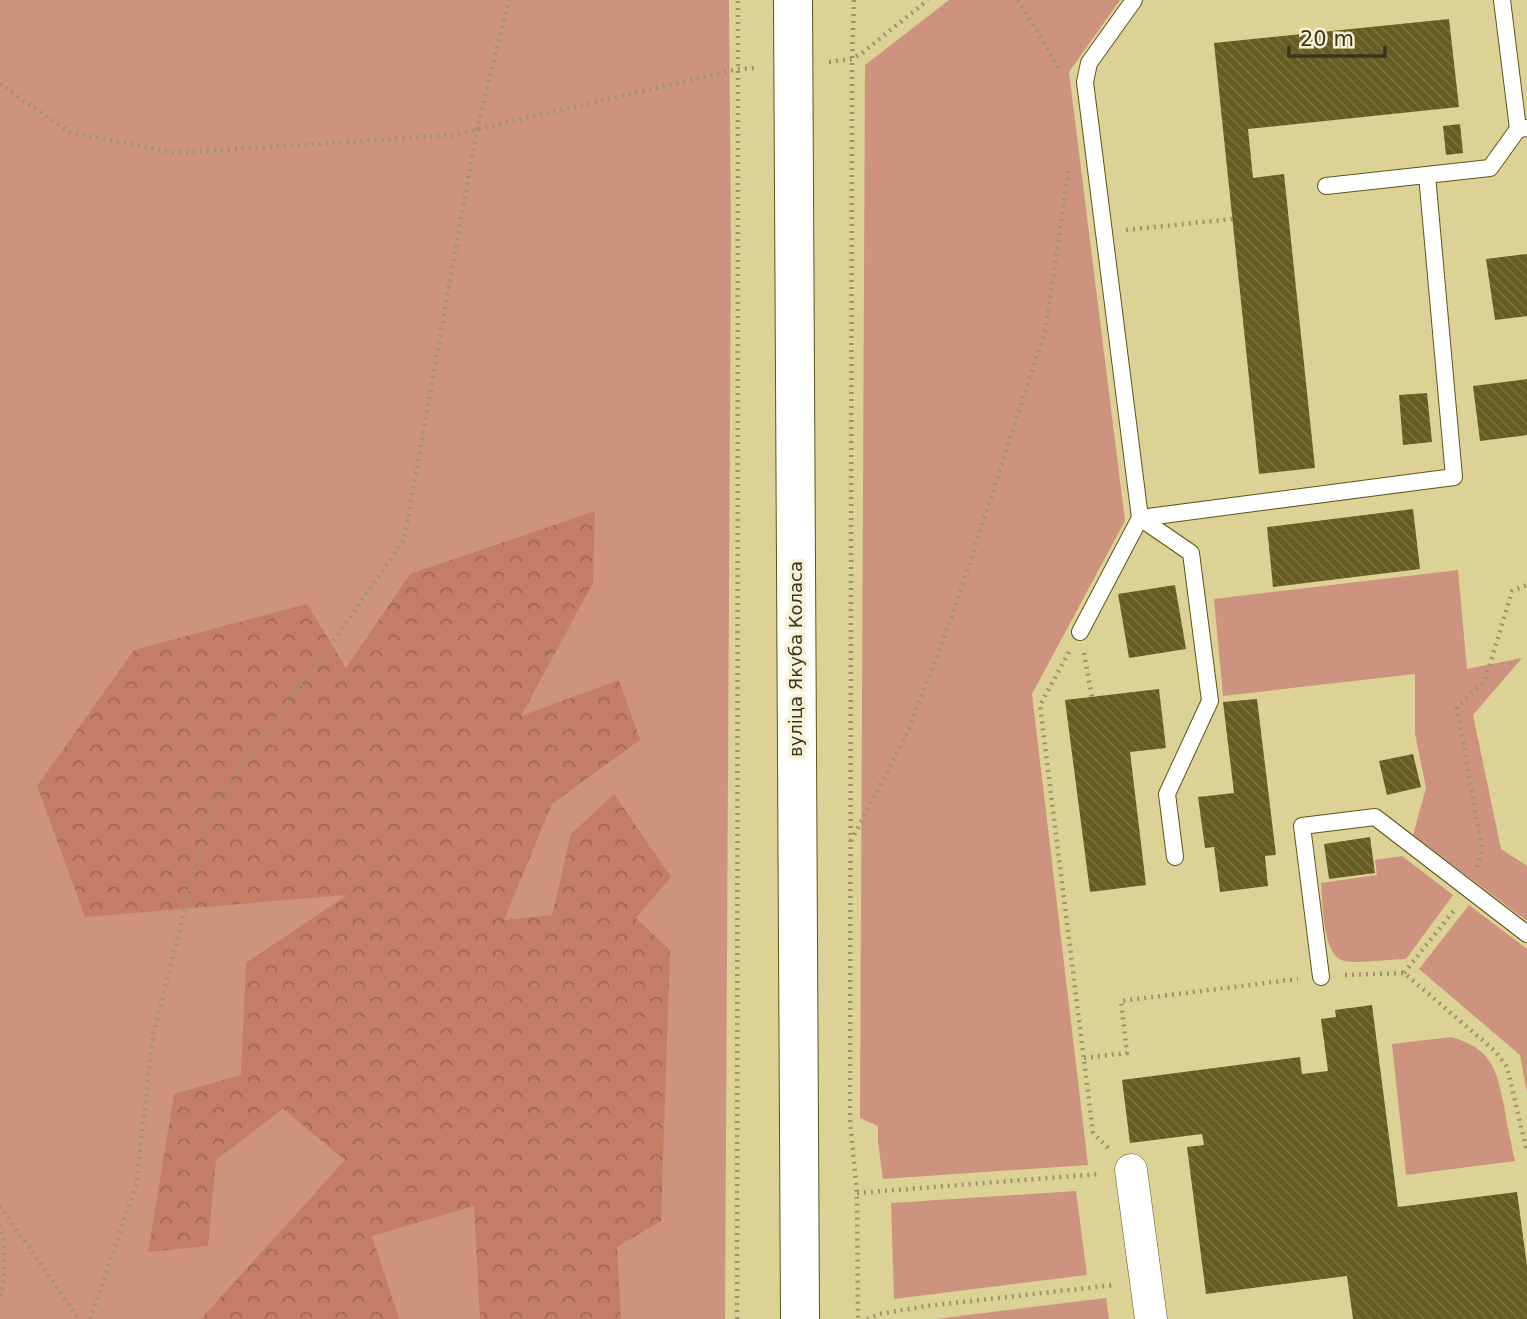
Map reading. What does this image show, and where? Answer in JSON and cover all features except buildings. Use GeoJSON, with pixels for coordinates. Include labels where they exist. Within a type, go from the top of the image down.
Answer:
{"type":"FeatureCollection","features":[{"type":"Feature","properties":{"kind":"street","name":"вуліца Якуба Коласа"},"geometry":{"type":"LineString","coordinates":[[793,0],[800,1319]]}},
{"type":"Feature","properties":{"kind":"street"},"geometry":{"type":"LineString","coordinates":[[1117,1172],[1150,1319]]}},
{"type":"Feature","properties":{"kind":"lane"},"geometry":{"type":"LineString","coordinates":[[1080,632],[1140,518],[1085,82],[1089,63],[1134,0]]}},
{"type":"Feature","properties":{"kind":"lane"},"geometry":{"type":"LineString","coordinates":[[1326,186],[1490,168],[1522,128],[1502,0]]}},
{"type":"Feature","properties":{"kind":"lane"},"geometry":{"type":"LineString","coordinates":[[1140,518],[1454,477],[1427,175]]}},
{"type":"Feature","properties":{"kind":"lane"},"geometry":{"type":"LineString","coordinates":[[1140,518],[1191,553],[1210,701],[1167,794],[1175,857]]}},
{"type":"Feature","properties":{"kind":"lane"},"geometry":{"type":"LineString","coordinates":[[1321,976],[1302,826],[1375,817],[1466,895],[1527,934]]}},
{"type":"Feature","properties":{"kind":"path"},"geometry":{"type":"LineString","coordinates":[[90,1319],[136,1185],[153,1035],[211,807],[309,676],[404,540],[477,130],[509,0]]}},
{"type":"Feature","properties":{"kind":"path"},"geometry":{"type":"LineString","coordinates":[[737,1319],[738,0]]}},
{"type":"Feature","properties":{"kind":"path"},"geometry":{"type":"LineString","coordinates":[[854,0],[850,1120],[857,1192],[858,1319]]}},
{"type":"Feature","properties":{"kind":"path"},"geometry":{"type":"LineString","coordinates":[[862,53],[928,0]]}},
{"type":"Feature","properties":{"kind":"path"},"geometry":{"type":"LineString","coordinates":[[1018,0],[1065,77]]}},
{"type":"Feature","properties":{"kind":"path"},"geometry":{"type":"LineString","coordinates":[[0,84],[69,132],[176,153],[453,135],[738,69]]}},
{"type":"Feature","properties":{"kind":"path"},"geometry":{"type":"LineString","coordinates":[[851,842],[907,733],[950,621],[1042,341],[1070,162]]}},
{"type":"Feature","properties":{"kind":"path"},"geometry":{"type":"LineString","coordinates":[[1104,232],[1232,219]]}},
{"type":"Feature","properties":{"kind":"path"},"geometry":{"type":"LineString","coordinates":[[1404,973],[1466,895],[1482,850],[1457,707],[1485,681],[1512,591],[1527,585]]}},
{"type":"Feature","properties":{"kind":"path"},"geometry":{"type":"LineString","coordinates":[[857,1192],[1117,1172],[1093,1133],[1041,705],[1080,632]]}},
{"type":"Feature","properties":{"kind":"path"},"geometry":{"type":"LineString","coordinates":[[1080,632],[1092,697]]}},
{"type":"Feature","properties":{"kind":"path"},"geometry":{"type":"LineString","coordinates":[[1084,1058],[1126,1053],[1121,1001],[1321,976],[1404,973],[1495,1051],[1507,1068],[1527,1152]]}},
{"type":"Feature","properties":{"kind":"path"},"geometry":{"type":"LineString","coordinates":[[0,1206],[79,1319]]}},
{"type":"Feature","properties":{"kind":"path"},"geometry":{"type":"LineString","coordinates":[[0,1225],[5,1243],[4,1281],[0,1300]]}},
{"type":"Feature","properties":{"kind":"path"},"geometry":{"type":"LineString","coordinates":[[867,1319],[879,1314],[927,1306],[1121,1284]]}},
{"type":"Feature","properties":{"kind":"shaded area"},"geometry":{"type":"Polygon","coordinates":[[[0,0],[729,0],[731,236],[725,1319],[0,1319],[0,0]]]}},
{"type":"Feature","properties":{"kind":"shaded area"},"geometry":{"type":"Polygon","coordinates":[[[949,0],[1120,0],[1069,72],[1125,521],[1032,694],[1088,1165],[883,1179],[878,1126],[860,1118],[865,65],[949,0]]]}},
{"type":"Feature","properties":{"kind":"shaded area"},"geometry":{"type":"Polygon","coordinates":[[[1458,570],[1467,669],[1522,658],[1473,715],[1501,849],[1527,866],[1527,921],[1413,835],[1426,788],[1415,734],[1415,674],[1223,696],[1214,599],[1458,570]]]}},
{"type":"Feature","properties":{"kind":"shaded area"},"geometry":{"type":"Polygon","coordinates":[[[1402,856],[1453,895],[1406,959],[1351,962],[1337,957],[1325,928],[1321,883],[1377,875],[1375,860],[1402,856]]]}},
{"type":"Feature","properties":{"kind":"shaded area"},"geometry":{"type":"Polygon","coordinates":[[[1469,905],[1527,949],[1527,1093],[1520,1055],[1419,969],[1469,905]]]}},
{"type":"Feature","properties":{"kind":"shaded area"},"geometry":{"type":"Polygon","coordinates":[[[1451,1037],[1484,1054],[1495,1071],[1515,1161],[1406,1175],[1392,1044],[1451,1037]]]}},
{"type":"Feature","properties":{"kind":"shaded area"},"geometry":{"type":"Polygon","coordinates":[[[1076,1191],[1087,1275],[894,1299],[891,1203],[1076,1191]]]}},
{"type":"Feature","properties":{"kind":"shaded area"},"geometry":{"type":"Polygon","coordinates":[[[1106,1298],[1109,1319],[936,1319],[1106,1298]]]}},
{"type":"Feature","properties":{"kind":"green space"},"geometry":{"type":"Polygon","coordinates":[[[595,511],[593,583],[521,716],[619,680],[640,740],[552,804],[504,920],[552,915],[571,834],[614,794],[671,877],[636,918],[670,950],[661,1221],[617,1247],[621,1319],[480,1319],[474,1206],[372,1236],[399,1319],[201,1319],[345,1160],[283,1109],[216,1160],[208,1246],[148,1252],[174,1094],[241,1075],[246,963],[347,895],[85,917],[37,786],[134,650],[307,604],[346,668],[410,574],[595,511]]]}}]}
